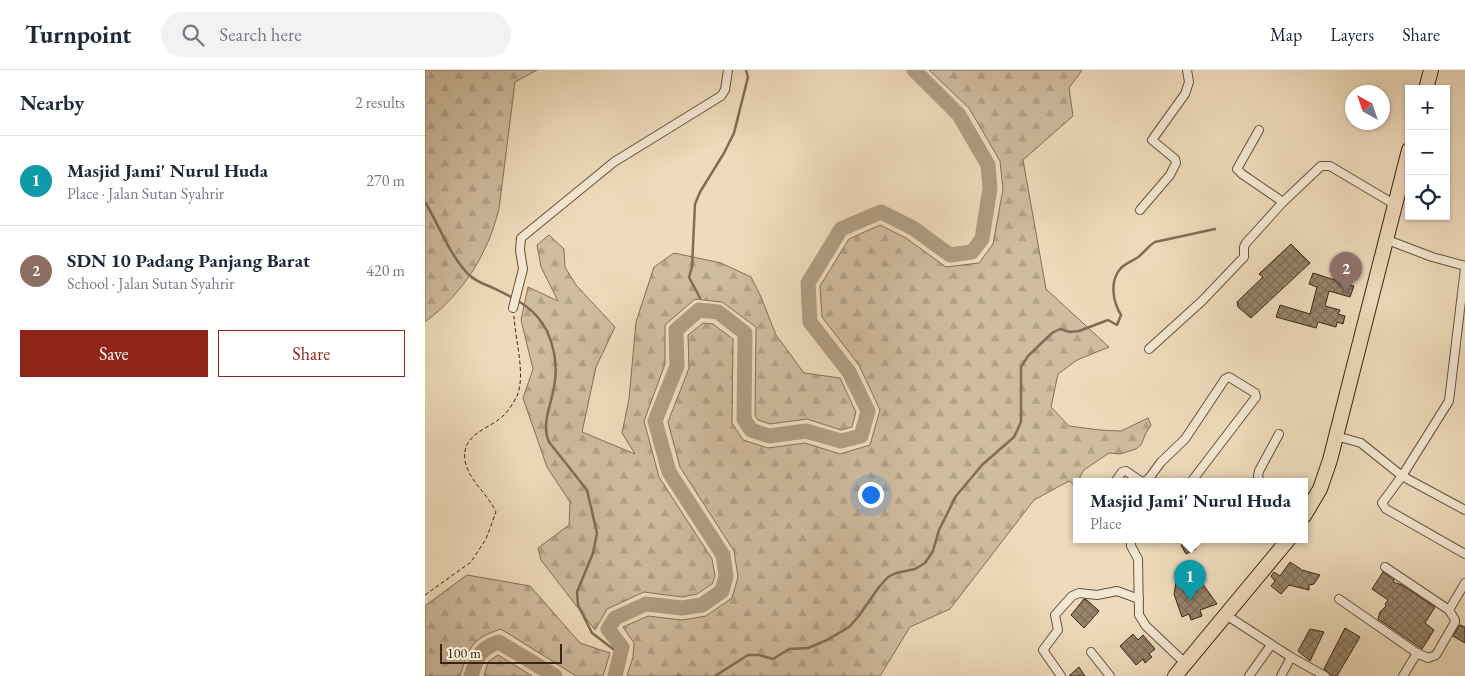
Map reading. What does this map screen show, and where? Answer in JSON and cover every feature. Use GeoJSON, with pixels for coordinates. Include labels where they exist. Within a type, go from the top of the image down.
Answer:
{"type":"FeatureCollection","features":[{"type":"Feature","properties":{"kind":"highway"},"geometry":{"type":"LineString","coordinates":[[1427,85],[1431,70]]}},
{"type":"Feature","properties":{"kind":"highway"},"geometry":{"type":"LineString","coordinates":[[1308,509],[1324,477],[1336,436],[1405,164]]}},
{"type":"Feature","properties":{"kind":"highway"},"geometry":{"type":"LineString","coordinates":[[1175,676],[1285,543]]}},
{"type":"Feature","properties":{"kind":"street"},"geometry":{"type":"LineString","coordinates":[[513,308],[523,269],[521,238],[614,162],[721,96],[725,90],[728,70]]}},
{"type":"Feature","properties":{"kind":"street"},"geometry":{"type":"LineString","coordinates":[[1140,210],[1170,175],[1176,163],[1175,159],[1152,140],[1185,94],[1189,82],[1187,70]]}},
{"type":"Feature","properties":{"kind":"street"},"geometry":{"type":"LineString","coordinates":[[1259,130],[1237,169],[1241,174],[1283,202]]}},
{"type":"Feature","properties":{"kind":"street"},"geometry":{"type":"LineString","coordinates":[[1149,349],[1201,301],[1244,256],[1245,245],[1283,202],[1321,166],[1330,166],[1394,204]]}},
{"type":"Feature","properties":{"kind":"street"},"geometry":{"type":"LineString","coordinates":[[1385,239],[1431,257],[1465,267],[1449,400],[1403,476],[1384,500],[1383,506],[1465,554]]}},
{"type":"Feature","properties":{"kind":"street"},"geometry":{"type":"LineString","coordinates":[[1149,478],[1161,462],[1185,439],[1225,379],[1229,377],[1255,393],[1256,397],[1194,478]]}},
{"type":"Feature","properties":{"kind":"street"},"geometry":{"type":"LineString","coordinates":[[1259,478],[1259,471],[1279,434]]}},
{"type":"Feature","properties":{"kind":"street"},"geometry":{"type":"LineString","coordinates":[[1336,436],[1361,443],[1403,476],[1465,510]]}},
{"type":"Feature","properties":{"kind":"street"},"geometry":{"type":"LineString","coordinates":[[1118,478],[1122,472],[1126,471],[1137,478]]}},
{"type":"Feature","properties":{"kind":"street"},"geometry":{"type":"LineString","coordinates":[[1131,543],[1138,559],[1139,615],[1145,626],[1185,663]]}},
{"type":"Feature","properties":{"kind":"street"},"geometry":{"type":"LineString","coordinates":[[1339,599],[1417,653],[1428,658],[1436,655],[1455,620],[1449,610],[1385,567]]}},
{"type":"Feature","properties":{"kind":"street"},"geometry":{"type":"LineString","coordinates":[[1449,610],[1465,583]]}},
{"type":"Feature","properties":{"kind":"street"},"geometry":{"type":"LineString","coordinates":[[1061,676],[1043,650],[1058,630],[1055,618],[1057,612],[1072,596],[1079,593],[1097,595],[1117,591],[1139,599]]}},
{"type":"Feature","properties":{"kind":"street"},"geometry":{"type":"LineString","coordinates":[[1226,615],[1291,657],[1325,676]]}},
{"type":"Feature","properties":{"kind":"street"},"geometry":{"type":"LineString","coordinates":[[1249,676],[1271,644]]}},
{"type":"Feature","properties":{"kind":"street"},"geometry":{"type":"LineString","coordinates":[[1091,652],[1109,676]]}},
{"type":"Feature","properties":{"kind":"street"},"geometry":{"type":"LineString","coordinates":[[1403,676],[1417,653]]}},
{"type":"Feature","properties":{"kind":"street"},"geometry":{"type":"LineString","coordinates":[[1281,676],[1291,657]]}},
{"type":"Feature","properties":{"kind":"path"},"geometry":{"type":"LineString","coordinates":[[425,595],[471,562],[487,539],[496,512],[491,502],[467,471],[465,458],[467,442],[477,432],[505,414],[517,394],[521,370],[513,308]]}},
{"type":"Feature","properties":{"kind":"green space"},"geometry":{"type":"Polygon","coordinates":[[[425,70],[537,70],[515,82],[499,209],[488,242],[462,286],[439,311],[425,322],[425,70]]]}},
{"type":"Feature","properties":{"kind":"green space"},"geometry":{"type":"Polygon","coordinates":[[[929,70],[1082,70],[1069,88],[1073,116],[1023,160],[1046,289],[1109,347],[1077,360],[1058,374],[1051,407],[1069,426],[1100,430],[1121,431],[1148,418],[1151,425],[1141,445],[1136,449],[1120,454],[1109,453],[1084,470],[1080,478],[1073,478],[1073,484],[1069,481],[1034,500],[950,609],[910,627],[880,676],[627,676],[633,657],[634,643],[623,627],[648,616],[682,620],[706,616],[732,598],[738,577],[734,551],[680,467],[668,422],[689,368],[688,335],[703,323],[713,324],[733,339],[732,423],[743,440],[768,448],[805,443],[840,454],[870,445],[880,410],[859,365],[822,317],[820,286],[849,239],[880,225],[906,238],[946,267],[979,263],[993,244],[1003,189],[1000,161],[969,108],[929,70]]]}},
{"type":"Feature","properties":{"kind":"green space"},"geometry":{"type":"Polygon","coordinates":[[[549,235],[564,249],[565,267],[576,285],[615,327],[596,367],[582,432],[635,454],[622,433],[629,399],[636,322],[654,267],[674,253],[721,263],[751,277],[776,335],[804,373],[840,378],[856,412],[852,427],[841,430],[807,419],[770,424],[758,420],[755,416],[756,327],[722,302],[695,299],[665,325],[665,364],[644,421],[659,477],[712,559],[715,576],[712,584],[697,594],[682,597],[644,592],[607,609],[595,630],[541,560],[538,548],[569,525],[570,502],[547,467],[523,398],[533,369],[521,320],[528,287],[558,301],[541,267],[537,245],[549,235]]]}},
{"type":"Feature","properties":{"kind":"green space"},"geometry":{"type":"Polygon","coordinates":[[[467,575],[530,586],[580,643],[610,653],[603,676],[576,676],[501,629],[483,636],[473,645],[460,676],[425,676],[425,606],[467,575]]]}},
{"type":"Feature","properties":{"kind":"green space"},"geometry":{"type":"Polygon","coordinates":[[[498,655],[532,676],[484,676],[488,662],[498,655]]]}},
{"type":"Feature","properties":{"kind":"building"},"geometry":{"type":"Polygon","coordinates":[[[1291,244],[1310,263],[1251,318],[1238,307],[1237,302],[1263,277],[1259,274],[1291,244]]]}},
{"type":"Feature","properties":{"kind":"building"},"geometry":{"type":"Polygon","coordinates":[[[1340,265],[1343,273],[1340,282],[1354,286],[1350,297],[1329,291],[1325,306],[1340,310],[1338,314],[1345,316],[1343,324],[1337,322],[1336,327],[1318,322],[1316,328],[1276,317],[1280,305],[1310,314],[1317,287],[1309,284],[1313,273],[1335,280],[1330,269],[1340,265]]]}},
{"type":"Feature","properties":{"kind":"building"},"geometry":{"type":"Polygon","coordinates":[[[1193,543],[1196,549],[1186,554],[1181,545],[1193,543]]]}},
{"type":"Feature","properties":{"kind":"building"},"geometry":{"type":"Polygon","coordinates":[[[1290,562],[1302,570],[1320,575],[1314,584],[1309,585],[1309,590],[1289,585],[1281,594],[1271,586],[1275,581],[1271,576],[1274,572],[1280,576],[1290,562]]]}},
{"type":"Feature","properties":{"kind":"building"},"geometry":{"type":"Polygon","coordinates":[[[1188,563],[1217,604],[1200,610],[1202,616],[1191,620],[1189,614],[1182,617],[1174,594],[1179,566],[1188,563]]]}},
{"type":"Feature","properties":{"kind":"building"},"geometry":{"type":"Polygon","coordinates":[[[1383,572],[1394,580],[1393,582],[1402,585],[1435,607],[1425,623],[1434,630],[1422,649],[1378,619],[1388,600],[1372,589],[1383,572]]]}},
{"type":"Feature","properties":{"kind":"building"},"geometry":{"type":"Polygon","coordinates":[[[1084,599],[1099,611],[1084,628],[1071,615],[1084,599]]]}},
{"type":"Feature","properties":{"kind":"building"},"geometry":{"type":"Polygon","coordinates":[[[1460,625],[1465,627],[1465,643],[1453,636],[1460,625]]]}},
{"type":"Feature","properties":{"kind":"building"},"geometry":{"type":"Polygon","coordinates":[[[1345,628],[1360,637],[1337,676],[1332,676],[1324,669],[1345,628]]]}},
{"type":"Feature","properties":{"kind":"building"},"geometry":{"type":"Polygon","coordinates":[[[1310,629],[1324,632],[1310,661],[1298,651],[1310,629]]]}},
{"type":"Feature","properties":{"kind":"building"},"geometry":{"type":"Polygon","coordinates":[[[1133,634],[1138,640],[1143,635],[1155,649],[1149,654],[1152,657],[1145,663],[1143,659],[1136,665],[1120,646],[1133,634]]]}},
{"type":"Feature","properties":{"kind":"building"},"geometry":{"type":"Polygon","coordinates":[[[1079,667],[1085,676],[1069,676],[1079,667]]]}},
{"type":"Feature","properties":{"kind":"waterway"},"geometry":{"type":"LineString","coordinates":[[700,298],[689,277],[692,267],[695,204],[734,133],[748,77],[746,70]]}},
{"type":"Feature","properties":{"kind":"waterway"},"geometry":{"type":"LineString","coordinates":[[615,676],[622,647],[608,629],[615,618],[646,604],[682,608],[702,605],[722,591],[726,576],[723,555],[669,472],[655,421],[677,366],[676,330],[699,310],[718,312],[745,333],[744,419],[751,430],[769,436],[806,431],[841,441],[861,436],[868,411],[849,372],[810,322],[808,283],[841,229],[881,212],[913,228],[950,255],[972,252],[982,239],[990,188],[988,165],[959,115],[914,70]]}},
{"type":"Feature","properties":{"kind":"waterway"},"geometry":{"type":"LineString","coordinates":[[425,202],[450,248],[468,274],[479,282],[508,295],[530,309],[547,331],[554,351],[556,365],[554,387],[546,422],[547,435],[549,442],[587,490],[597,533],[593,553],[577,592],[578,605],[592,633],[621,655]]}},
{"type":"Feature","properties":{"kind":"waterway"},"geometry":{"type":"LineString","coordinates":[[715,676],[748,655],[759,655],[773,659],[789,649],[808,648],[827,640],[849,627],[888,577],[896,573],[915,569],[925,563],[933,551],[939,530],[956,496],[982,465],[1014,437],[1021,422],[1021,367],[1028,356],[1052,333],[1060,329],[1070,332],[1079,331],[1108,320],[1117,325],[1121,315],[1114,298],[1114,285],[1117,273],[1121,268],[1137,258],[1155,242],[1215,229]]}},
{"type":"Feature","properties":{"kind":"waterway"},"geometry":{"type":"LineString","coordinates":[[471,676],[483,650],[499,642],[555,676]]}},
{"type":"Feature","properties":{"kind":"place","name":"SDN 10 Padang Panjang Barat"},"geometry":{"type":"Point","coordinates":[1346,293]}},
{"type":"Feature","properties":{"kind":"place","name":"Masjid Jami' Nurul Huda"},"geometry":{"type":"Point","coordinates":[1190,601]}}]}
